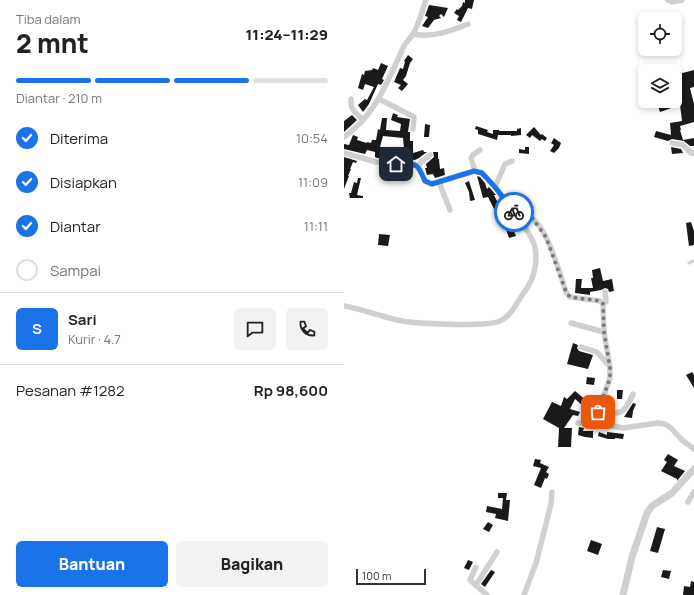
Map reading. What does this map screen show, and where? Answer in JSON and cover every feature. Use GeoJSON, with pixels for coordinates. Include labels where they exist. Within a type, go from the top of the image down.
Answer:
{"type":"FeatureCollection","features":[{"type":"Feature","properties":{"kind":"street"},"geometry":{"type":"LineString","coordinates":[[344,137],[364,120],[379,99],[405,43],[413,34],[426,0]]}},
{"type":"Feature","properties":{"kind":"street"},"geometry":{"type":"LineString","coordinates":[[668,0],[672,2],[682,0]]}},
{"type":"Feature","properties":{"kind":"street"},"geometry":{"type":"LineString","coordinates":[[413,34],[420,36],[435,35],[468,24]]}},
{"type":"Feature","properties":{"kind":"street"},"geometry":{"type":"LineString","coordinates":[[379,99],[414,117],[413,129]]}},
{"type":"Feature","properties":{"kind":"street"},"geometry":{"type":"LineString","coordinates":[[351,100],[350,106],[364,120]]}},
{"type":"Feature","properties":{"kind":"street"},"geometry":{"type":"LineString","coordinates":[[672,143],[682,145],[691,153],[694,153]]}},
{"type":"Feature","properties":{"kind":"street"},"geometry":{"type":"LineString","coordinates":[[474,171],[471,158],[480,150]]}},
{"type":"Feature","properties":{"kind":"street"},"geometry":{"type":"LineString","coordinates":[[344,153],[376,162],[414,164],[418,166],[425,181],[432,184],[474,171],[482,173],[495,187],[518,218],[534,245],[536,261],[531,282],[517,304],[501,321],[485,324],[436,323],[398,320],[360,308],[344,306]]}},
{"type":"Feature","properties":{"kind":"street"},"geometry":{"type":"LineString","coordinates":[[418,166],[430,155]]}},
{"type":"Feature","properties":{"kind":"street"},"geometry":{"type":"LineString","coordinates":[[495,187],[505,164],[512,161]]}},
{"type":"Feature","properties":{"kind":"street"},"geometry":{"type":"LineString","coordinates":[[439,182],[450,210]]}},
{"type":"Feature","properties":{"kind":"street"},"geometry":{"type":"LineString","coordinates":[[518,218],[532,218],[546,237],[566,292],[570,297],[600,301],[603,304]]}},
{"type":"Feature","properties":{"kind":"street"},"geometry":{"type":"LineString","coordinates":[[596,423],[598,412],[610,378],[610,368],[604,332],[603,304],[606,302],[605,292]]}},
{"type":"Feature","properties":{"kind":"street"},"geometry":{"type":"LineString","coordinates":[[571,323],[604,332]]}},
{"type":"Feature","properties":{"kind":"street"},"geometry":{"type":"LineString","coordinates":[[581,347],[597,352],[610,368]]}},
{"type":"Feature","properties":{"kind":"street"},"geometry":{"type":"LineString","coordinates":[[598,412],[615,414],[622,412],[633,394]]}},
{"type":"Feature","properties":{"kind":"street"},"geometry":{"type":"LineString","coordinates":[[578,423],[596,423],[623,428],[658,423],[665,424],[694,449]]}},
{"type":"Feature","properties":{"kind":"street"},"geometry":{"type":"LineString","coordinates":[[623,595],[632,556],[648,513],[652,506],[672,493],[694,469]]}},
{"type":"Feature","properties":{"kind":"street"},"geometry":{"type":"LineString","coordinates":[[524,595],[536,563],[551,504],[552,492]]}},
{"type":"Feature","properties":{"kind":"street"},"geometry":{"type":"LineString","coordinates":[[688,502],[694,492]]}},
{"type":"Feature","properties":{"kind":"street"},"geometry":{"type":"LineString","coordinates":[[476,585],[496,552]]}},
{"type":"Feature","properties":{"kind":"street"},"geometry":{"type":"LineString","coordinates":[[476,567],[470,580],[487,595]]}},
{"type":"Feature","properties":{"kind":"lane"},"geometry":{"type":"LineString","coordinates":[[689,263],[694,261]]}},
{"type":"Feature","properties":{"kind":"building"},"geometry":{"type":"Polygon","coordinates":[[[465,0],[474,0],[472,9],[468,8],[461,22],[457,20],[459,16],[454,13],[462,6],[463,2],[465,3],[465,0]]]}},
{"type":"Feature","properties":{"kind":"building"},"geometry":{"type":"Polygon","coordinates":[[[429,5],[448,8],[444,17],[441,14],[439,16],[441,18],[434,20],[428,28],[422,26],[428,17],[425,16],[429,5]]]}},
{"type":"Feature","properties":{"kind":"building"},"geometry":{"type":"Polygon","coordinates":[[[408,55],[413,59],[403,80],[408,84],[402,91],[398,88],[401,85],[394,82],[400,68],[403,69],[404,61],[408,55]]]}},
{"type":"Feature","properties":{"kind":"building"},"geometry":{"type":"Polygon","coordinates":[[[381,63],[388,66],[382,79],[384,80],[381,85],[378,84],[369,104],[363,112],[358,105],[365,99],[367,100],[374,87],[365,84],[363,90],[358,88],[362,74],[364,75],[365,71],[372,70],[373,68],[378,70],[381,63]]]}},
{"type":"Feature","properties":{"kind":"building"},"geometry":{"type":"Polygon","coordinates":[[[694,70],[694,87],[690,88],[694,104],[694,122],[680,126],[680,130],[683,140],[694,138],[694,146],[690,146],[684,141],[672,139],[668,141],[654,137],[656,131],[671,135],[670,123],[682,121],[680,108],[682,108],[682,73],[694,70]]]}},
{"type":"Feature","properties":{"kind":"building"},"geometry":{"type":"Polygon","coordinates":[[[659,108],[671,108],[660,112],[659,108]]]}},
{"type":"Feature","properties":{"kind":"building"},"geometry":{"type":"Polygon","coordinates":[[[393,113],[398,115],[397,117],[410,119],[408,132],[410,132],[410,141],[413,141],[413,153],[423,150],[424,152],[427,152],[415,160],[408,159],[408,154],[406,155],[404,148],[403,138],[383,136],[380,147],[390,147],[390,153],[394,152],[395,157],[377,158],[375,157],[375,152],[367,150],[365,154],[344,149],[344,144],[349,145],[353,135],[358,137],[357,140],[367,143],[371,143],[372,140],[376,140],[378,129],[380,130],[382,118],[387,118],[386,130],[400,131],[401,124],[391,120],[393,113]]]}},
{"type":"Feature","properties":{"kind":"building"},"geometry":{"type":"Polygon","coordinates":[[[352,115],[357,120],[344,132],[344,121],[352,115]]]}},
{"type":"Feature","properties":{"kind":"building"},"geometry":{"type":"Polygon","coordinates":[[[425,124],[430,125],[429,137],[424,137],[425,124]]]}},
{"type":"Feature","properties":{"kind":"building"},"geometry":{"type":"Polygon","coordinates":[[[476,126],[488,130],[487,132],[493,134],[493,130],[517,131],[517,129],[521,128],[521,135],[498,135],[497,140],[478,134],[478,130],[475,129],[476,126]]]}},
{"type":"Feature","properties":{"kind":"building"},"geometry":{"type":"Polygon","coordinates":[[[534,127],[541,135],[542,134],[547,138],[545,141],[542,139],[540,141],[532,135],[530,138],[526,135],[534,127]]]}},
{"type":"Feature","properties":{"kind":"building"},"geometry":{"type":"Polygon","coordinates":[[[554,138],[561,143],[559,148],[554,153],[550,151],[554,145],[551,143],[554,138]]]}},
{"type":"Feature","properties":{"kind":"building"},"geometry":{"type":"Polygon","coordinates":[[[525,147],[529,147],[529,154],[519,153],[519,149],[525,150],[525,147]]]}},
{"type":"Feature","properties":{"kind":"building"},"geometry":{"type":"Polygon","coordinates":[[[671,147],[681,149],[683,153],[672,154],[671,147]]]}},
{"type":"Feature","properties":{"kind":"building"},"geometry":{"type":"Polygon","coordinates":[[[433,152],[438,152],[440,169],[444,168],[445,175],[435,178],[433,174],[427,175],[425,168],[427,168],[426,164],[434,157],[433,152]]]}},
{"type":"Feature","properties":{"kind":"building"},"geometry":{"type":"Polygon","coordinates":[[[344,157],[357,161],[356,163],[353,162],[344,189],[344,157]]]}},
{"type":"Feature","properties":{"kind":"building"},"geometry":{"type":"Polygon","coordinates":[[[477,176],[480,177],[485,183],[487,189],[489,187],[496,195],[494,195],[504,215],[498,217],[488,197],[483,198],[477,176]]]}},
{"type":"Feature","properties":{"kind":"building"},"geometry":{"type":"Polygon","coordinates":[[[358,178],[361,178],[357,195],[363,196],[363,198],[350,198],[349,193],[351,193],[354,182],[357,183],[358,178]]]}},
{"type":"Feature","properties":{"kind":"building"},"geometry":{"type":"Polygon","coordinates":[[[469,181],[475,200],[470,201],[469,192],[465,183],[469,181]]]}},
{"type":"Feature","properties":{"kind":"building"},"geometry":{"type":"Polygon","coordinates":[[[506,215],[511,232],[514,231],[516,236],[509,238],[502,217],[506,215]]]}},
{"type":"Feature","properties":{"kind":"building"},"geometry":{"type":"Polygon","coordinates":[[[691,222],[694,231],[694,245],[689,246],[686,223],[691,222]]]}},
{"type":"Feature","properties":{"kind":"building"},"geometry":{"type":"Polygon","coordinates":[[[379,234],[390,235],[388,246],[378,245],[379,234]]]}},
{"type":"Feature","properties":{"kind":"building"},"geometry":{"type":"Polygon","coordinates":[[[600,268],[603,281],[612,279],[614,291],[609,292],[608,289],[605,288],[590,292],[590,295],[575,293],[576,279],[582,279],[581,288],[593,288],[591,278],[593,278],[592,270],[600,268]]]}},
{"type":"Feature","properties":{"kind":"building"},"geometry":{"type":"Polygon","coordinates":[[[573,343],[578,345],[577,348],[579,351],[593,355],[588,369],[567,364],[573,343]]]}},
{"type":"Feature","properties":{"kind":"building"},"geometry":{"type":"Polygon","coordinates":[[[692,372],[694,375],[694,388],[686,375],[692,372]]]}},
{"type":"Feature","properties":{"kind":"building"},"geometry":{"type":"Polygon","coordinates":[[[587,377],[595,378],[594,385],[586,384],[587,377]]]}},
{"type":"Feature","properties":{"kind":"building"},"geometry":{"type":"Polygon","coordinates":[[[617,390],[623,390],[622,399],[617,399],[617,390]]]}},
{"type":"Feature","properties":{"kind":"building"},"geometry":{"type":"Polygon","coordinates":[[[575,391],[587,401],[582,405],[575,399],[570,409],[580,412],[578,416],[573,415],[564,428],[572,428],[571,447],[558,447],[559,428],[543,419],[552,402],[561,406],[564,397],[567,399],[575,391]]]}},
{"type":"Feature","properties":{"kind":"building"},"geometry":{"type":"Polygon","coordinates":[[[633,403],[636,404],[632,418],[624,417],[633,403]]]}},
{"type":"Feature","properties":{"kind":"building"},"geometry":{"type":"Polygon","coordinates":[[[579,427],[584,428],[583,431],[593,431],[593,438],[578,435],[579,427]]]}},
{"type":"Feature","properties":{"kind":"building"},"geometry":{"type":"Polygon","coordinates":[[[599,432],[607,435],[607,432],[624,434],[623,439],[608,439],[598,436],[599,432]]]}},
{"type":"Feature","properties":{"kind":"building"},"geometry":{"type":"Polygon","coordinates":[[[668,454],[678,460],[674,466],[685,471],[677,481],[677,479],[661,471],[667,462],[664,460],[668,454]]]}},
{"type":"Feature","properties":{"kind":"building"},"geometry":{"type":"Polygon","coordinates":[[[535,459],[541,460],[540,463],[549,467],[546,472],[549,474],[547,479],[545,478],[541,488],[534,485],[541,468],[533,466],[535,459]]]}},
{"type":"Feature","properties":{"kind":"building"},"geometry":{"type":"Polygon","coordinates":[[[498,493],[507,493],[506,500],[510,500],[508,521],[495,518],[496,514],[486,512],[487,506],[502,509],[503,498],[498,498],[498,493]]]}},
{"type":"Feature","properties":{"kind":"building"},"geometry":{"type":"Polygon","coordinates":[[[488,522],[493,525],[489,532],[483,529],[488,522]]]}},
{"type":"Feature","properties":{"kind":"building"},"geometry":{"type":"Polygon","coordinates":[[[657,527],[665,529],[658,553],[650,551],[657,527]]]}},
{"type":"Feature","properties":{"kind":"building"},"geometry":{"type":"Polygon","coordinates":[[[591,540],[602,544],[598,555],[587,551],[591,540]]]}},
{"type":"Feature","properties":{"kind":"building"},"geometry":{"type":"Polygon","coordinates":[[[468,560],[473,562],[469,570],[464,568],[468,560]]]}},
{"type":"Feature","properties":{"kind":"building"},"geometry":{"type":"Polygon","coordinates":[[[491,570],[495,572],[485,587],[481,584],[491,570]]]}},
{"type":"Feature","properties":{"kind":"building"},"geometry":{"type":"Polygon","coordinates":[[[663,570],[671,571],[669,579],[661,577],[663,570]]]}},
{"type":"Feature","properties":{"kind":"building"},"geometry":{"type":"Polygon","coordinates":[[[691,581],[694,582],[694,595],[683,595],[684,586],[690,587],[691,581]]]}},
{"type":"Feature","properties":{"kind":"way so far"},"geometry":{"type":"LineString","coordinates":[[514,212],[518,218],[532,218],[537,223],[546,237],[566,292],[570,297],[575,299],[600,301],[603,304],[604,332],[610,368],[610,378],[598,412]]}},
{"type":"Feature","properties":{"kind":"route"},"geometry":{"type":"LineString","coordinates":[[396,164],[417,165],[425,181],[432,184],[474,171],[482,173],[514,212]]}}]}
